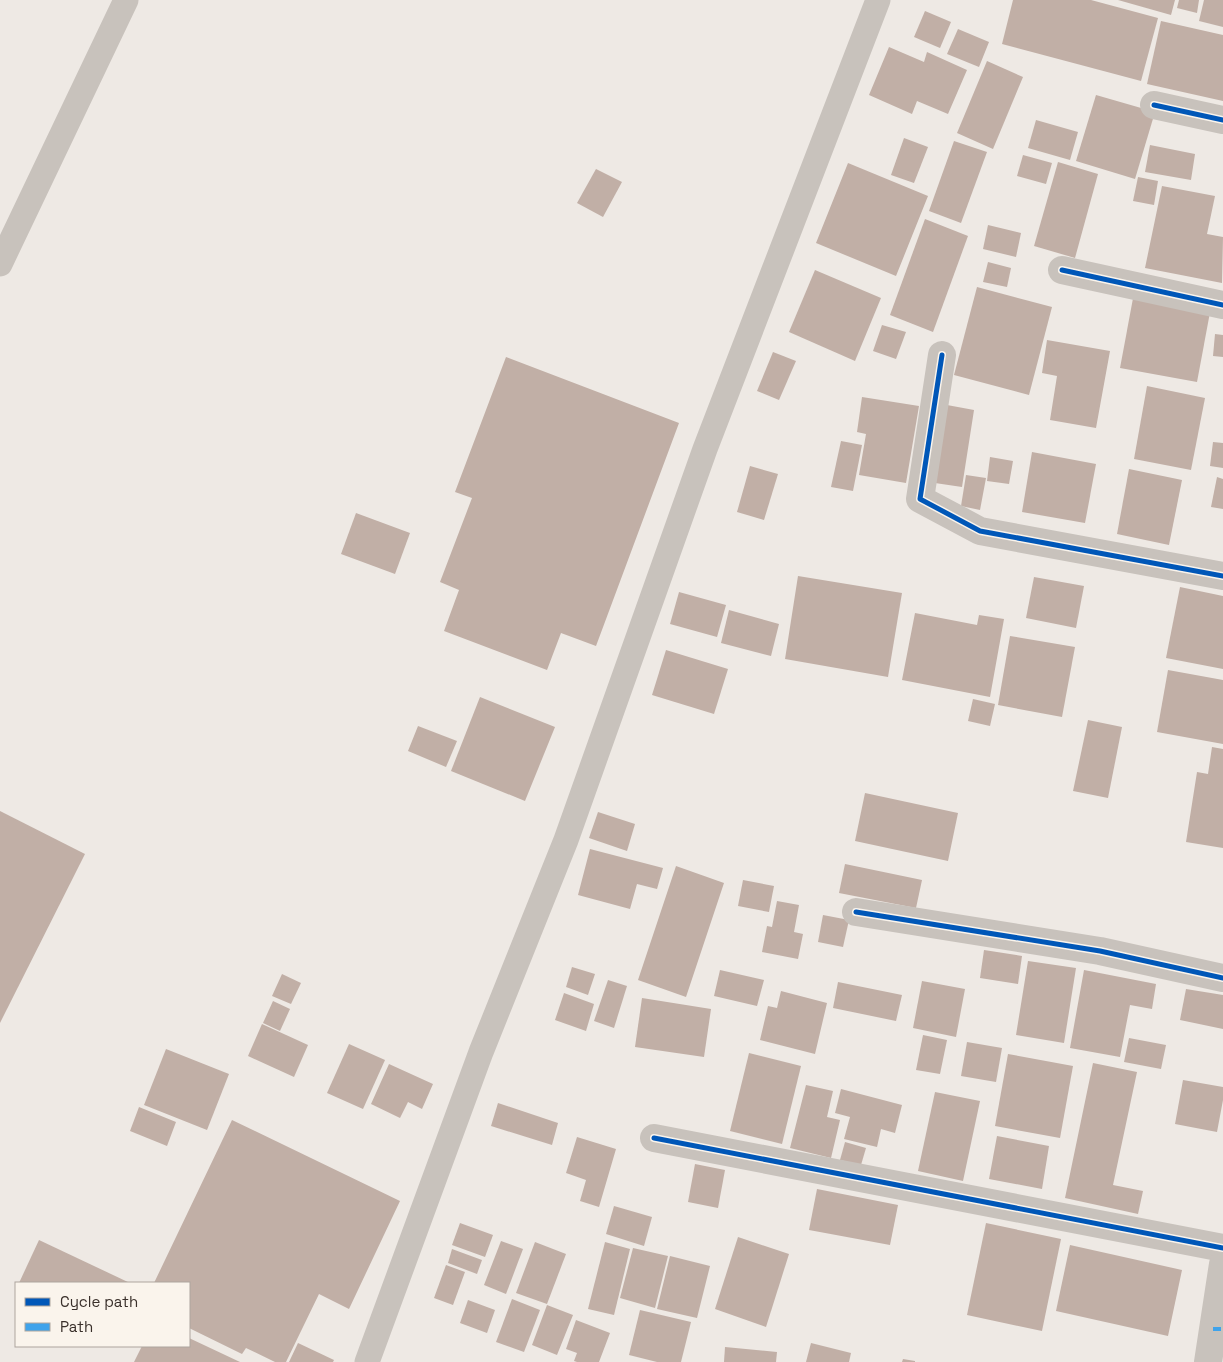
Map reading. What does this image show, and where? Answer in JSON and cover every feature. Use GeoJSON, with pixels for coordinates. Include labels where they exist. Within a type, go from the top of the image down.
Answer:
{"type":"FeatureCollection","features":[{"type":"Feature","properties":{"kind":"street"},"geometry":{"type":"LineString","coordinates":[[1154,106],[1223,120]]}},
{"type":"Feature","properties":{"kind":"street"},"geometry":{"type":"LineString","coordinates":[[1062,270],[1223,305]]}},
{"type":"Feature","properties":{"kind":"street"},"geometry":{"type":"LineString","coordinates":[[942,355],[920,499],[980,531],[1223,576]]}},
{"type":"Feature","properties":{"kind":"street"},"geometry":{"type":"LineString","coordinates":[[856,912],[1100,951],[1223,978]]}},
{"type":"Feature","properties":{"kind":"street"},"geometry":{"type":"LineString","coordinates":[[654,1138],[1223,1248]]}},
{"type":"Feature","properties":{"kind":"street"},"geometry":{"type":"LineString","coordinates":[[1208,1362],[1223,1264]]}},
{"type":"Feature","properties":{"kind":"lane"},"geometry":{"type":"LineString","coordinates":[[0,264],[126,0]]}},
{"type":"Feature","properties":{"kind":"lane"},"geometry":{"type":"LineString","coordinates":[[367,1362],[481,1052],[566,840],[705,449],[878,0]]}},
{"type":"Feature","properties":{"kind":"building"},"geometry":{"type":"Polygon","coordinates":[[[1013,0],[1091,0],[1158,18],[1141,81],[1002,44],[1013,0]]]}},
{"type":"Feature","properties":{"kind":"building"},"geometry":{"type":"Polygon","coordinates":[[[1118,0],[1175,0],[1171,15],[1118,0]]]}},
{"type":"Feature","properties":{"kind":"building"},"geometry":{"type":"Polygon","coordinates":[[[1179,0],[1199,0],[1197,13],[1177,8],[1179,0]]]}},
{"type":"Feature","properties":{"kind":"building"},"geometry":{"type":"Polygon","coordinates":[[[1204,0],[1223,0],[1223,27],[1199,21],[1204,0]]]}},
{"type":"Feature","properties":{"kind":"building"},"geometry":{"type":"Polygon","coordinates":[[[925,11],[951,22],[940,48],[914,37],[925,11]]]}},
{"type":"Feature","properties":{"kind":"building"},"geometry":{"type":"Polygon","coordinates":[[[1161,21],[1223,35],[1223,101],[1147,84],[1161,21]]]}},
{"type":"Feature","properties":{"kind":"building"},"geometry":{"type":"Polygon","coordinates":[[[958,29],[989,42],[979,67],[947,54],[958,29]]]}},
{"type":"Feature","properties":{"kind":"building"},"geometry":{"type":"Polygon","coordinates":[[[889,47],[924,62],[927,52],[967,70],[948,114],[917,101],[912,114],[869,95],[889,47]]]}},
{"type":"Feature","properties":{"kind":"building"},"geometry":{"type":"Polygon","coordinates":[[[987,61],[1023,77],[993,149],[957,133],[987,61]]]}},
{"type":"Feature","properties":{"kind":"building"},"geometry":{"type":"Polygon","coordinates":[[[1096,95],[1155,112],[1135,179],[1076,161],[1096,95]]]}},
{"type":"Feature","properties":{"kind":"building"},"geometry":{"type":"Polygon","coordinates":[[[1036,120],[1078,132],[1070,160],[1028,148],[1036,120]]]}},
{"type":"Feature","properties":{"kind":"building"},"geometry":{"type":"Polygon","coordinates":[[[904,138],[928,147],[914,183],[891,175],[904,138]]]}},
{"type":"Feature","properties":{"kind":"building"},"geometry":{"type":"Polygon","coordinates":[[[954,141],[987,152],[961,223],[929,211],[954,141]]]}},
{"type":"Feature","properties":{"kind":"building"},"geometry":{"type":"Polygon","coordinates":[[[1150,145],[1195,154],[1191,180],[1145,172],[1150,145]]]}},
{"type":"Feature","properties":{"kind":"building"},"geometry":{"type":"Polygon","coordinates":[[[1023,155],[1052,163],[1046,184],[1017,176],[1023,155]]]}},
{"type":"Feature","properties":{"kind":"building"},"geometry":{"type":"Polygon","coordinates":[[[1058,162],[1098,174],[1075,258],[1034,246],[1058,162]]]}},
{"type":"Feature","properties":{"kind":"building"},"geometry":{"type":"Polygon","coordinates":[[[848,163],[928,196],[896,276],[816,243],[848,163]]]}},
{"type":"Feature","properties":{"kind":"building"},"geometry":{"type":"Polygon","coordinates":[[[596,169],[622,182],[603,217],[577,203],[596,169]]]}},
{"type":"Feature","properties":{"kind":"building"},"geometry":{"type":"Polygon","coordinates":[[[1138,177],[1158,181],[1154,205],[1133,201],[1138,177]]]}},
{"type":"Feature","properties":{"kind":"building"},"geometry":{"type":"Polygon","coordinates":[[[1162,186],[1215,196],[1207,234],[1223,237],[1222,283],[1145,268],[1162,186]]]}},
{"type":"Feature","properties":{"kind":"building"},"geometry":{"type":"Polygon","coordinates":[[[925,219],[968,236],[933,332],[890,315],[925,219]]]}},
{"type":"Feature","properties":{"kind":"building"},"geometry":{"type":"Polygon","coordinates":[[[988,225],[1021,233],[1016,257],[983,249],[988,225]]]}},
{"type":"Feature","properties":{"kind":"building"},"geometry":{"type":"Polygon","coordinates":[[[988,262],[1011,268],[1007,287],[983,282],[988,262]]]}},
{"type":"Feature","properties":{"kind":"building"},"geometry":{"type":"Polygon","coordinates":[[[815,270],[881,298],[855,361],[789,332],[815,270]]]}},
{"type":"Feature","properties":{"kind":"building"},"geometry":{"type":"Polygon","coordinates":[[[977,287],[1052,307],[1029,395],[954,375],[977,287]]]}},
{"type":"Feature","properties":{"kind":"building"},"geometry":{"type":"Polygon","coordinates":[[[1134,293],[1211,307],[1197,382],[1120,368],[1134,293]]]}},
{"type":"Feature","properties":{"kind":"building"},"geometry":{"type":"Polygon","coordinates":[[[882,325],[906,332],[896,359],[873,351],[882,325]]]}},
{"type":"Feature","properties":{"kind":"building"},"geometry":{"type":"Polygon","coordinates":[[[1215,334],[1223,335],[1223,357],[1213,356],[1215,334]]]}},
{"type":"Feature","properties":{"kind":"building"},"geometry":{"type":"Polygon","coordinates":[[[1047,340],[1110,351],[1096,428],[1050,420],[1057,376],[1042,373],[1047,340]]]}},
{"type":"Feature","properties":{"kind":"building"},"geometry":{"type":"Polygon","coordinates":[[[773,352],[796,361],[779,400],[757,391],[773,352]]]}},
{"type":"Feature","properties":{"kind":"building"},"geometry":{"type":"Polygon","coordinates":[[[506,357],[679,423],[596,646],[561,633],[547,670],[444,631],[459,590],[440,582],[472,498],[455,492],[506,357]]]}},
{"type":"Feature","properties":{"kind":"building"},"geometry":{"type":"Polygon","coordinates":[[[1147,386],[1205,398],[1191,470],[1134,459],[1147,386]]]}},
{"type":"Feature","properties":{"kind":"building"},"geometry":{"type":"Polygon","coordinates":[[[862,397],[919,406],[906,483],[859,475],[866,434],[857,432],[862,397]]]}},
{"type":"Feature","properties":{"kind":"building"},"geometry":{"type":"Polygon","coordinates":[[[947,405],[974,410],[962,487],[935,483],[947,405]]]}},
{"type":"Feature","properties":{"kind":"building"},"geometry":{"type":"Polygon","coordinates":[[[841,441],[862,445],[853,491],[831,487],[841,441]]]}},
{"type":"Feature","properties":{"kind":"building"},"geometry":{"type":"Polygon","coordinates":[[[1213,442],[1223,443],[1223,468],[1210,466],[1213,442]]]}},
{"type":"Feature","properties":{"kind":"building"},"geometry":{"type":"Polygon","coordinates":[[[1032,452],[1096,464],[1085,523],[1022,512],[1032,452]]]}},
{"type":"Feature","properties":{"kind":"building"},"geometry":{"type":"Polygon","coordinates":[[[990,457],[1013,461],[1009,484],[987,481],[990,457]]]}},
{"type":"Feature","properties":{"kind":"building"},"geometry":{"type":"Polygon","coordinates":[[[750,466],[778,474],[764,520],[737,512],[750,466]]]}},
{"type":"Feature","properties":{"kind":"building"},"geometry":{"type":"Polygon","coordinates":[[[1129,469],[1182,480],[1169,545],[1117,534],[1129,469]]]}},
{"type":"Feature","properties":{"kind":"building"},"geometry":{"type":"Polygon","coordinates":[[[966,475],[986,478],[980,510],[961,506],[966,475]]]}},
{"type":"Feature","properties":{"kind":"building"},"geometry":{"type":"Polygon","coordinates":[[[1217,477],[1223,479],[1223,509],[1211,507],[1217,477]]]}},
{"type":"Feature","properties":{"kind":"building"},"geometry":{"type":"Polygon","coordinates":[[[356,513],[410,533],[395,574],[341,554],[356,513]]]}},
{"type":"Feature","properties":{"kind":"building"},"geometry":{"type":"Polygon","coordinates":[[[798,576],[902,593],[888,677],[785,659],[798,576]]]}},
{"type":"Feature","properties":{"kind":"building"},"geometry":{"type":"Polygon","coordinates":[[[1034,577],[1084,586],[1076,628],[1026,618],[1034,577]]]}},
{"type":"Feature","properties":{"kind":"building"},"geometry":{"type":"Polygon","coordinates":[[[1180,587],[1223,596],[1223,669],[1166,658],[1180,587]]]}},
{"type":"Feature","properties":{"kind":"building"},"geometry":{"type":"Polygon","coordinates":[[[679,592],[726,605],[717,637],[670,624],[679,592]]]}},
{"type":"Feature","properties":{"kind":"building"},"geometry":{"type":"Polygon","coordinates":[[[729,610],[779,624],[771,656],[721,643],[729,610]]]}},
{"type":"Feature","properties":{"kind":"building"},"geometry":{"type":"Polygon","coordinates":[[[915,613],[977,625],[979,615],[1004,619],[990,697],[902,680],[915,613]]]}},
{"type":"Feature","properties":{"kind":"building"},"geometry":{"type":"Polygon","coordinates":[[[1010,636],[1075,647],[1062,717],[998,705],[1010,636]]]}},
{"type":"Feature","properties":{"kind":"building"},"geometry":{"type":"Polygon","coordinates":[[[666,650],[728,669],[714,714],[652,695],[666,650]]]}},
{"type":"Feature","properties":{"kind":"building"},"geometry":{"type":"Polygon","coordinates":[[[1168,670],[1223,680],[1223,744],[1157,732],[1168,670]]]}},
{"type":"Feature","properties":{"kind":"building"},"geometry":{"type":"Polygon","coordinates":[[[480,697],[555,727],[525,801],[451,771],[480,697]]]}},
{"type":"Feature","properties":{"kind":"building"},"geometry":{"type":"Polygon","coordinates":[[[973,699],[995,704],[990,726],[968,721],[973,699]]]}},
{"type":"Feature","properties":{"kind":"building"},"geometry":{"type":"Polygon","coordinates":[[[1088,720],[1122,727],[1108,798],[1073,791],[1088,720]]]}},
{"type":"Feature","properties":{"kind":"building"},"geometry":{"type":"Polygon","coordinates":[[[418,726],[457,741],[446,767],[408,751],[418,726]]]}},
{"type":"Feature","properties":{"kind":"building"},"geometry":{"type":"Polygon","coordinates":[[[1212,747],[1223,749],[1223,848],[1186,842],[1197,772],[1208,774],[1212,747]]]}},
{"type":"Feature","properties":{"kind":"building"},"geometry":{"type":"Polygon","coordinates":[[[865,793],[958,813],[948,861],[855,841],[865,793]]]}},
{"type":"Feature","properties":{"kind":"building"},"geometry":{"type":"Polygon","coordinates":[[[0,811],[85,854],[0,1023],[0,811]]]}},
{"type":"Feature","properties":{"kind":"building"},"geometry":{"type":"Polygon","coordinates":[[[598,812],[635,824],[627,851],[589,838],[598,812]]]}},
{"type":"Feature","properties":{"kind":"building"},"geometry":{"type":"Polygon","coordinates":[[[590,849],[663,868],[657,889],[637,884],[630,909],[578,895],[590,849]]]}},
{"type":"Feature","properties":{"kind":"building"},"geometry":{"type":"Polygon","coordinates":[[[845,864],[922,880],[916,908],[839,893],[845,864]]]}},
{"type":"Feature","properties":{"kind":"building"},"geometry":{"type":"Polygon","coordinates":[[[676,866],[724,883],[686,997],[638,980],[676,866]]]}},
{"type":"Feature","properties":{"kind":"building"},"geometry":{"type":"Polygon","coordinates":[[[743,880],[774,886],[769,912],[738,906],[743,880]]]}},
{"type":"Feature","properties":{"kind":"building"},"geometry":{"type":"Polygon","coordinates":[[[777,901],[799,905],[794,932],[803,934],[798,959],[762,952],[767,926],[772,927],[777,901]]]}},
{"type":"Feature","properties":{"kind":"building"},"geometry":{"type":"Polygon","coordinates":[[[823,915],[849,920],[843,947],[818,942],[823,915]]]}},
{"type":"Feature","properties":{"kind":"building"},"geometry":{"type":"Polygon","coordinates":[[[984,950],[1022,956],[1018,984],[980,978],[984,950]]]}},
{"type":"Feature","properties":{"kind":"building"},"geometry":{"type":"Polygon","coordinates":[[[1028,961],[1076,968],[1064,1043],[1016,1035],[1028,961]]]}},
{"type":"Feature","properties":{"kind":"building"},"geometry":{"type":"Polygon","coordinates":[[[572,967],[595,974],[588,995],[566,987],[572,967]]]}},
{"type":"Feature","properties":{"kind":"building"},"geometry":{"type":"Polygon","coordinates":[[[720,970],[764,980],[757,1006],[714,996],[720,970]]]}},
{"type":"Feature","properties":{"kind":"building"},"geometry":{"type":"Polygon","coordinates":[[[1084,970],[1156,984],[1152,1009],[1130,1005],[1120,1057],[1070,1048],[1084,970]]]}},
{"type":"Feature","properties":{"kind":"building"},"geometry":{"type":"Polygon","coordinates":[[[282,974],[301,983],[291,1004],[272,996],[282,974]]]}},
{"type":"Feature","properties":{"kind":"building"},"geometry":{"type":"Polygon","coordinates":[[[608,980],[627,986],[614,1028],[594,1021],[608,980]]]}},
{"type":"Feature","properties":{"kind":"building"},"geometry":{"type":"Polygon","coordinates":[[[922,981],[965,989],[956,1037],[913,1028],[922,981]]]}},
{"type":"Feature","properties":{"kind":"building"},"geometry":{"type":"Polygon","coordinates":[[[838,982],[902,995],[896,1021],[833,1008],[838,982]]]}},
{"type":"Feature","properties":{"kind":"building"},"geometry":{"type":"Polygon","coordinates":[[[1186,989],[1223,995],[1223,1029],[1180,1020],[1186,989]]]}},
{"type":"Feature","properties":{"kind":"building"},"geometry":{"type":"Polygon","coordinates":[[[781,991],[827,1003],[815,1054],[760,1040],[768,1006],[777,1008],[781,991]]]}},
{"type":"Feature","properties":{"kind":"building"},"geometry":{"type":"Polygon","coordinates":[[[564,993],[594,1004],[586,1031],[555,1020],[564,993]]]}},
{"type":"Feature","properties":{"kind":"building"},"geometry":{"type":"Polygon","coordinates":[[[642,998],[711,1009],[704,1057],[635,1047],[642,998]]]}},
{"type":"Feature","properties":{"kind":"building"},"geometry":{"type":"Polygon","coordinates":[[[273,1001],[290,1009],[280,1031],[263,1023],[273,1001]]]}},
{"type":"Feature","properties":{"kind":"building"},"geometry":{"type":"Polygon","coordinates":[[[262,1024],[308,1045],[294,1077],[248,1056],[262,1024]]]}},
{"type":"Feature","properties":{"kind":"building"},"geometry":{"type":"Polygon","coordinates":[[[923,1035],[947,1040],[940,1074],[916,1070],[923,1035]]]}},
{"type":"Feature","properties":{"kind":"building"},"geometry":{"type":"Polygon","coordinates":[[[1129,1038],[1166,1045],[1161,1069],[1124,1062],[1129,1038]]]}},
{"type":"Feature","properties":{"kind":"building"},"geometry":{"type":"Polygon","coordinates":[[[967,1042],[1002,1048],[996,1082],[961,1076],[967,1042]]]}},
{"type":"Feature","properties":{"kind":"building"},"geometry":{"type":"Polygon","coordinates":[[[349,1044],[385,1060],[363,1109],[327,1093],[349,1044]]]}},
{"type":"Feature","properties":{"kind":"building"},"geometry":{"type":"Polygon","coordinates":[[[166,1049],[229,1074],[207,1130],[144,1105],[166,1049]]]}},
{"type":"Feature","properties":{"kind":"building"},"geometry":{"type":"Polygon","coordinates":[[[749,1053],[801,1066],[782,1144],[730,1131],[749,1053]]]}},
{"type":"Feature","properties":{"kind":"building"},"geometry":{"type":"Polygon","coordinates":[[[1008,1054],[1073,1066],[1060,1138],[995,1126],[1008,1054]]]}},
{"type":"Feature","properties":{"kind":"building"},"geometry":{"type":"Polygon","coordinates":[[[1093,1063],[1137,1072],[1113,1185],[1143,1191],[1138,1214],[1065,1198],[1093,1063]]]}},
{"type":"Feature","properties":{"kind":"building"},"geometry":{"type":"Polygon","coordinates":[[[389,1064],[433,1084],[422,1109],[408,1102],[400,1118],[371,1104],[389,1064]]]}},
{"type":"Feature","properties":{"kind":"building"},"geometry":{"type":"Polygon","coordinates":[[[1183,1080],[1223,1087],[1223,1100],[1217,1132],[1175,1124],[1183,1080]]]}},
{"type":"Feature","properties":{"kind":"building"},"geometry":{"type":"Polygon","coordinates":[[[806,1085],[833,1091],[827,1117],[840,1120],[831,1158],[790,1148],[806,1085]]]}},
{"type":"Feature","properties":{"kind":"building"},"geometry":{"type":"Polygon","coordinates":[[[841,1089],[902,1105],[895,1133],[881,1129],[877,1147],[844,1139],[850,1117],[835,1113],[841,1089]]]}},
{"type":"Feature","properties":{"kind":"building"},"geometry":{"type":"Polygon","coordinates":[[[935,1092],[980,1101],[963,1181],[918,1171],[935,1092]]]}},
{"type":"Feature","properties":{"kind":"building"},"geometry":{"type":"Polygon","coordinates":[[[498,1103],[558,1123],[552,1145],[491,1126],[498,1103]]]}},
{"type":"Feature","properties":{"kind":"building"},"geometry":{"type":"Polygon","coordinates":[[[139,1107],[176,1122],[167,1146],[130,1131],[139,1107]]]}},
{"type":"Feature","properties":{"kind":"building"},"geometry":{"type":"Polygon","coordinates":[[[232,1120],[400,1201],[349,1309],[319,1294],[286,1362],[275,1362],[246,1348],[242,1354],[190,1328],[190,1282],[154,1282],[232,1120]]]}},
{"type":"Feature","properties":{"kind":"building"},"geometry":{"type":"Polygon","coordinates":[[[997,1136],[1049,1146],[1042,1189],[989,1179],[997,1136]]]}},
{"type":"Feature","properties":{"kind":"building"},"geometry":{"type":"Polygon","coordinates":[[[577,1137],[616,1149],[599,1207],[580,1201],[586,1180],[566,1173],[577,1137]]]}},
{"type":"Feature","properties":{"kind":"building"},"geometry":{"type":"Polygon","coordinates":[[[845,1142],[866,1148],[861,1165],[840,1160],[845,1142]]]}},
{"type":"Feature","properties":{"kind":"building"},"geometry":{"type":"Polygon","coordinates":[[[695,1164],[725,1170],[718,1208],[688,1202],[695,1164]]]}},
{"type":"Feature","properties":{"kind":"building"},"geometry":{"type":"Polygon","coordinates":[[[817,1189],[898,1205],[890,1245],[809,1230],[817,1189]]]}},
{"type":"Feature","properties":{"kind":"building"},"geometry":{"type":"Polygon","coordinates":[[[614,1206],[652,1217],[644,1246],[606,1234],[614,1206]]]}},
{"type":"Feature","properties":{"kind":"building"},"geometry":{"type":"Polygon","coordinates":[[[460,1223],[493,1235],[485,1257],[452,1245],[460,1223]]]}},
{"type":"Feature","properties":{"kind":"building"},"geometry":{"type":"Polygon","coordinates":[[[986,1223],[1061,1239],[1042,1331],[967,1315],[986,1223]]]}},
{"type":"Feature","properties":{"kind":"building"},"geometry":{"type":"Polygon","coordinates":[[[738,1237],[789,1254],[766,1327],[715,1309],[738,1237]]]}},
{"type":"Feature","properties":{"kind":"building"},"geometry":{"type":"Polygon","coordinates":[[[39,1240],[128,1282],[19,1282],[39,1240]]]}},
{"type":"Feature","properties":{"kind":"building"},"geometry":{"type":"Polygon","coordinates":[[[501,1241],[523,1249],[506,1294],[484,1285],[501,1241]]]}},
{"type":"Feature","properties":{"kind":"building"},"geometry":{"type":"Polygon","coordinates":[[[535,1242],[566,1254],[547,1304],[516,1293],[535,1242]]]}},
{"type":"Feature","properties":{"kind":"building"},"geometry":{"type":"Polygon","coordinates":[[[605,1242],[630,1249],[614,1315],[588,1309],[605,1242]]]}},
{"type":"Feature","properties":{"kind":"building"},"geometry":{"type":"Polygon","coordinates":[[[1070,1245],[1182,1270],[1168,1336],[1056,1311],[1070,1245]]]}},
{"type":"Feature","properties":{"kind":"building"},"geometry":{"type":"Polygon","coordinates":[[[633,1248],[668,1256],[655,1308],[620,1298],[633,1248]]]}},
{"type":"Feature","properties":{"kind":"building"},"geometry":{"type":"Polygon","coordinates":[[[452,1249],[482,1260],[477,1274],[448,1263],[452,1249]]]}},
{"type":"Feature","properties":{"kind":"building"},"geometry":{"type":"Polygon","coordinates":[[[670,1256],[710,1266],[697,1318],[657,1309],[670,1256]]]}},
{"type":"Feature","properties":{"kind":"building"},"geometry":{"type":"Polygon","coordinates":[[[446,1265],[465,1272],[453,1305],[434,1298],[446,1265]]]}},
{"type":"Feature","properties":{"kind":"building"},"geometry":{"type":"Polygon","coordinates":[[[512,1299],[540,1310],[524,1352],[496,1342],[512,1299]]]}},
{"type":"Feature","properties":{"kind":"building"},"geometry":{"type":"Polygon","coordinates":[[[468,1300],[495,1310],[487,1333],[460,1323],[468,1300]]]}},
{"type":"Feature","properties":{"kind":"building"},"geometry":{"type":"Polygon","coordinates":[[[547,1305],[573,1315],[557,1355],[532,1345],[547,1305]]]}},
{"type":"Feature","properties":{"kind":"building"},"geometry":{"type":"Polygon","coordinates":[[[640,1310],[691,1322],[681,1362],[657,1362],[629,1355],[640,1310]]]}},
{"type":"Feature","properties":{"kind":"building"},"geometry":{"type":"Polygon","coordinates":[[[576,1320],[610,1333],[599,1362],[574,1361],[577,1353],[566,1349],[576,1320]]]}},
{"type":"Feature","properties":{"kind":"building"},"geometry":{"type":"Polygon","coordinates":[[[190,1338],[240,1362],[134,1362],[142,1347],[190,1347],[190,1338]]]}},
{"type":"Feature","properties":{"kind":"building"},"geometry":{"type":"Polygon","coordinates":[[[298,1343],[334,1360],[333,1362],[289,1362],[298,1343]]]}},
{"type":"Feature","properties":{"kind":"building"},"geometry":{"type":"Polygon","coordinates":[[[811,1343],[851,1353],[849,1362],[806,1362],[811,1343]]]}},
{"type":"Feature","properties":{"kind":"building"},"geometry":{"type":"Polygon","coordinates":[[[725,1347],[777,1352],[776,1362],[724,1362],[725,1347]]]}},
{"type":"Feature","properties":{"kind":"building"},"geometry":{"type":"Polygon","coordinates":[[[903,1359],[915,1361],[915,1362],[902,1362],[903,1359]]]}},
{"type":"Feature","properties":{"kind":"marked path"},"geometry":{"type":"LineString","coordinates":[[1213,1329],[1223,1329]]}},
{"type":"Feature","properties":{"kind":"cycle path"},"geometry":{"type":"LineString","coordinates":[[1154,105],[1223,120]]}},
{"type":"Feature","properties":{"kind":"cycle path"},"geometry":{"type":"LineString","coordinates":[[1062,270],[1223,305]]}},
{"type":"Feature","properties":{"kind":"cycle path"},"geometry":{"type":"LineString","coordinates":[[942,355],[920,499],[980,531],[1223,576]]}},
{"type":"Feature","properties":{"kind":"cycle path"},"geometry":{"type":"LineString","coordinates":[[856,912],[1100,951],[1223,978]]}},
{"type":"Feature","properties":{"kind":"cycle path"},"geometry":{"type":"LineString","coordinates":[[654,1138],[1223,1248]]}}]}
